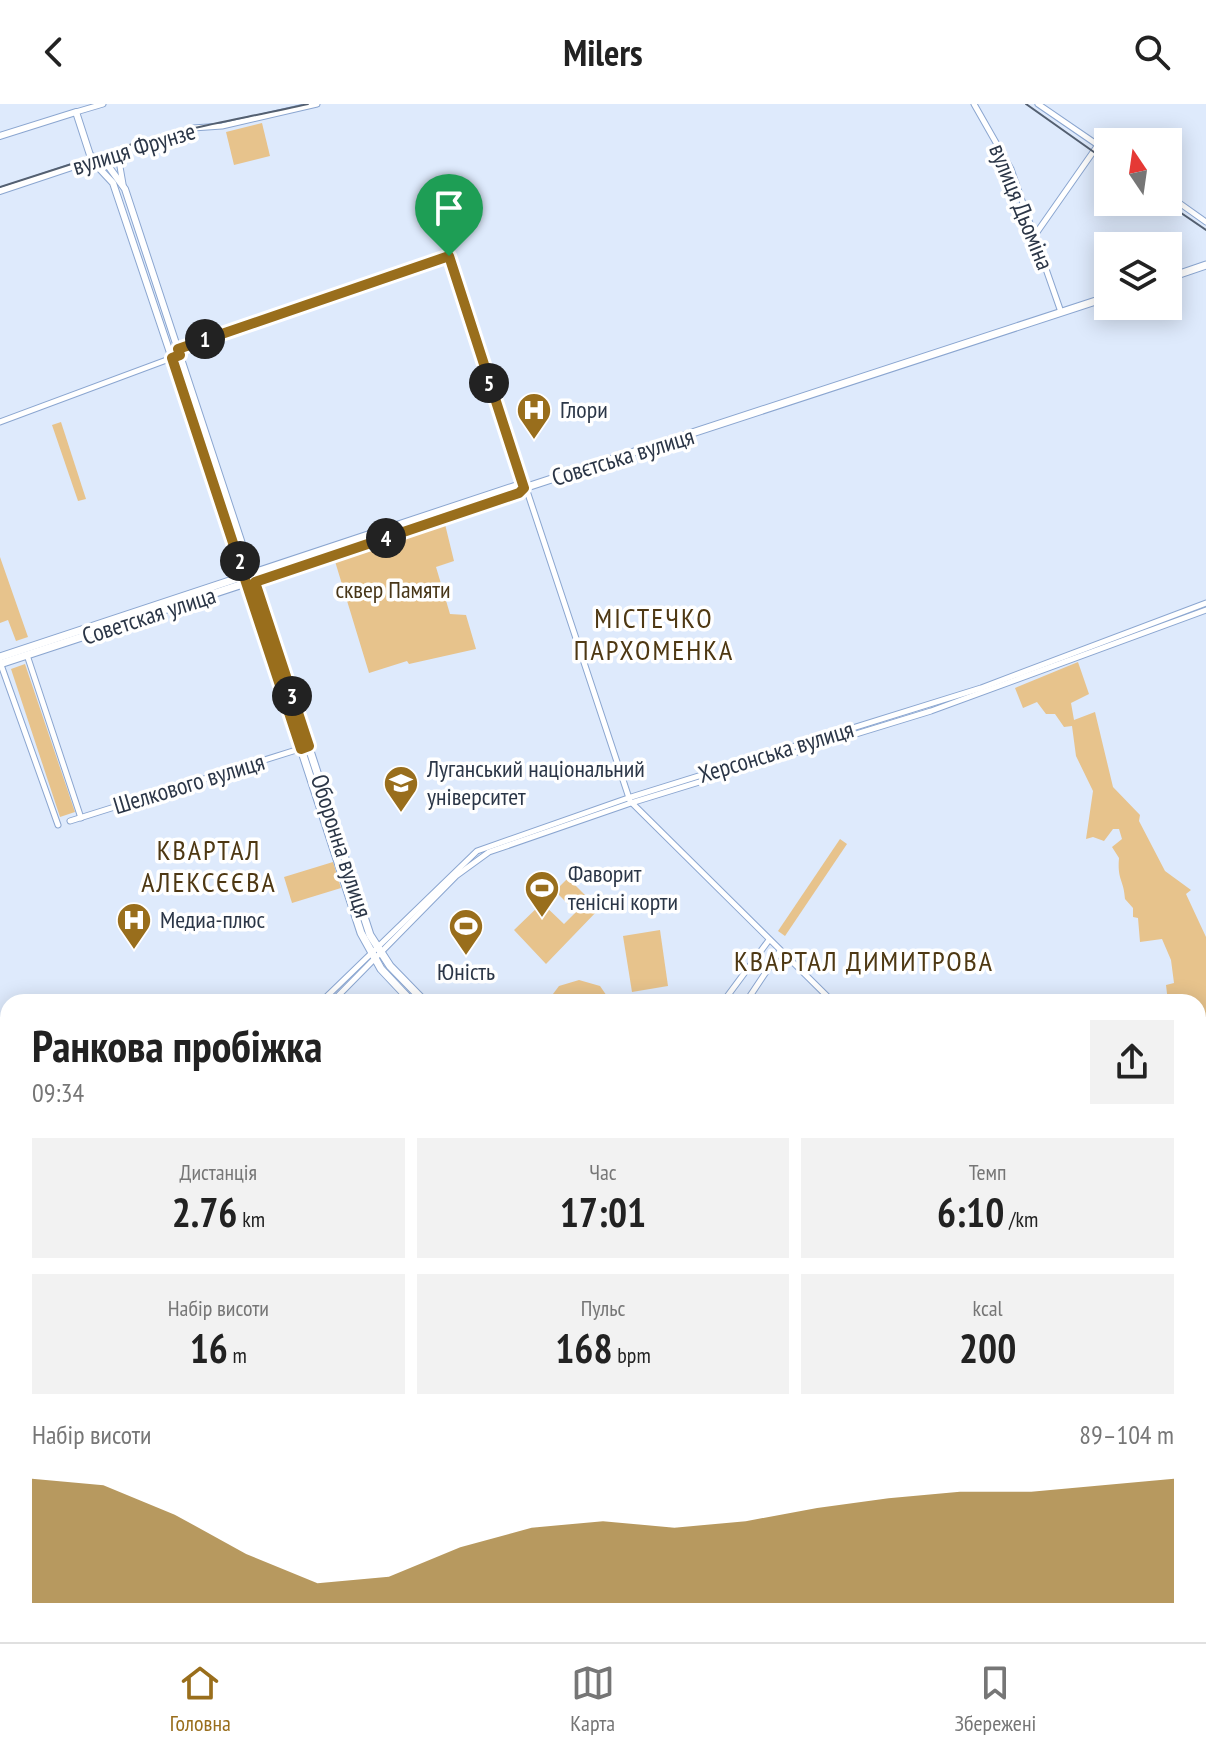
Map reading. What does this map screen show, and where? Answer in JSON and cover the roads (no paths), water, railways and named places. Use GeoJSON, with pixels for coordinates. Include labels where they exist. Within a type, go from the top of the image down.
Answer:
{"type":"FeatureCollection","features":[{"type":"Feature","properties":{"kind":"main road"},"geometry":{"type":"LineString","coordinates":[[0,136],[76,112],[90,155],[109,167],[125,189],[250,579]]}},
{"type":"Feature","properties":{"kind":"main road","name":"вулиця Фрунзе"},"geometry":{"type":"LineString","coordinates":[[0,191],[96,159]]}},
{"type":"Feature","properties":{"kind":"main road"},"geometry":{"type":"LineString","coordinates":[[80,164],[99,168],[113,183],[177,354]]}},
{"type":"Feature","properties":{"kind":"main road"},"geometry":{"type":"LineString","coordinates":[[1182,273],[1206,265]]}},
{"type":"Feature","properties":{"kind":"main road","name":"Совєтська вулиця"},"geometry":{"type":"LineString","coordinates":[[524,488],[1094,301]]}},
{"type":"Feature","properties":{"kind":"main road","name":"Советская улица"},"geometry":{"type":"LineString","coordinates":[[0,661],[519,493],[524,488]]}},
{"type":"Feature","properties":{"kind":"main road","name":"Оборонна вулиця"},"geometry":{"type":"LineString","coordinates":[[250,579],[376,954],[406,994]]}},
{"type":"Feature","properties":{"kind":"main road","name":"Оборонна вулиця"},"geometry":{"type":"LineString","coordinates":[[376,954],[417,994]]}},
{"type":"Feature","properties":{"kind":"street"},"geometry":{"type":"LineString","coordinates":[[76,112],[103,104]]}},
{"type":"Feature","properties":{"kind":"street","name":"вулиця Фрунзе"},"geometry":{"type":"LineString","coordinates":[[96,159],[193,128],[222,126],[317,104]]}},
{"type":"Feature","properties":{"kind":"street","name":"вулиця Дьоміна"},"geometry":{"type":"LineString","coordinates":[[974,104],[1008,162],[1061,312]]}},
{"type":"Feature","properties":{"kind":"street"},"geometry":{"type":"LineString","coordinates":[[1038,104],[1094,142]]}},
{"type":"Feature","properties":{"kind":"street"},"geometry":{"type":"LineString","coordinates":[[125,189],[119,161],[128,148]]}},
{"type":"Feature","properties":{"kind":"street"},"geometry":{"type":"LineString","coordinates":[[1035,236],[1094,151]]}},
{"type":"Feature","properties":{"kind":"street"},"geometry":{"type":"LineString","coordinates":[[1182,205],[1206,222]]}},
{"type":"Feature","properties":{"kind":"street"},"geometry":{"type":"LineString","coordinates":[[0,422],[177,354],[449,256],[629,800],[825,994]]}},
{"type":"Feature","properties":{"kind":"street","name":"Херсонська вулиця"},"geometry":{"type":"LineString","coordinates":[[376,954],[478,858],[629,800],[981,688],[1206,603]]}},
{"type":"Feature","properties":{"kind":"street","name":"Херсонська вулиця"},"geometry":{"type":"LineString","coordinates":[[629,800],[931,711],[1206,610]]}},
{"type":"Feature","properties":{"kind":"street"},"geometry":{"type":"LineString","coordinates":[[26,652],[81,818]]}},
{"type":"Feature","properties":{"kind":"street"},"geometry":{"type":"LineString","coordinates":[[0,661],[58,825]]}},
{"type":"Feature","properties":{"kind":"street","name":"Шелкового вулиця"},"geometry":{"type":"LineString","coordinates":[[70,821],[305,748]]}},
{"type":"Feature","properties":{"kind":"street"},"geometry":{"type":"LineString","coordinates":[[729,994],[769,940]]}},
{"type":"Feature","properties":{"kind":"street"},"geometry":{"type":"LineString","coordinates":[[751,994],[780,951]]}},
{"type":"Feature","properties":{"kind":"street"},"geometry":{"type":"LineString","coordinates":[[330,994],[376,954]]}},
{"type":"Feature","properties":{"kind":"street"},"geometry":{"type":"LineString","coordinates":[[339,994],[376,954]]}},
{"type":"Feature","properties":{"kind":"tram line"},"geometry":{"type":"LineString","coordinates":[[126,146],[308,104]]}},
{"type":"Feature","properties":{"kind":"tram line"},"geometry":{"type":"LineString","coordinates":[[1026,104],[1094,152]]}},
{"type":"Feature","properties":{"kind":"tram line"},"geometry":{"type":"LineString","coordinates":[[0,187],[84,160]]}},
{"type":"Feature","properties":{"kind":"tram line"},"geometry":{"type":"LineString","coordinates":[[1182,214],[1206,230]]}},
{"type":"Feature","properties":{"kind":"place","name":"Глори"},"geometry":{"type":"Point","coordinates":[534,441]}},
{"type":"Feature","properties":{"kind":"place","name":"Луганський національний університет"},"geometry":{"type":"Point","coordinates":[401,814]}},
{"type":"Feature","properties":{"kind":"place","name":"Фаворит тенісні корти"},"geometry":{"type":"Point","coordinates":[542,919]}},
{"type":"Feature","properties":{"kind":"place","name":"Медиа-плюс"},"geometry":{"type":"Point","coordinates":[134,951]}},
{"type":"Feature","properties":{"kind":"place","name":"Юність"},"geometry":{"type":"Point","coordinates":[466,957]}},
{"type":"Feature","properties":{"kind":"district","name":"МІСТЕЧКО ПАРХОМЕНКА"},"geometry":{"type":"Point","coordinates":[654,634]}},
{"type":"Feature","properties":{"kind":"district","name":"КВАРТАЛ АЛЕКСЄЄВА"},"geometry":{"type":"Point","coordinates":[209,866]}},
{"type":"Feature","properties":{"kind":"district","name":"КВАРТАЛ ДИМИТРОВА"},"geometry":{"type":"Point","coordinates":[864,961]}},
{"type":"Feature","properties":{"kind":"park label","name":"сквер Памяти"},"geometry":{"type":"Point","coordinates":[393,590]}}]}
